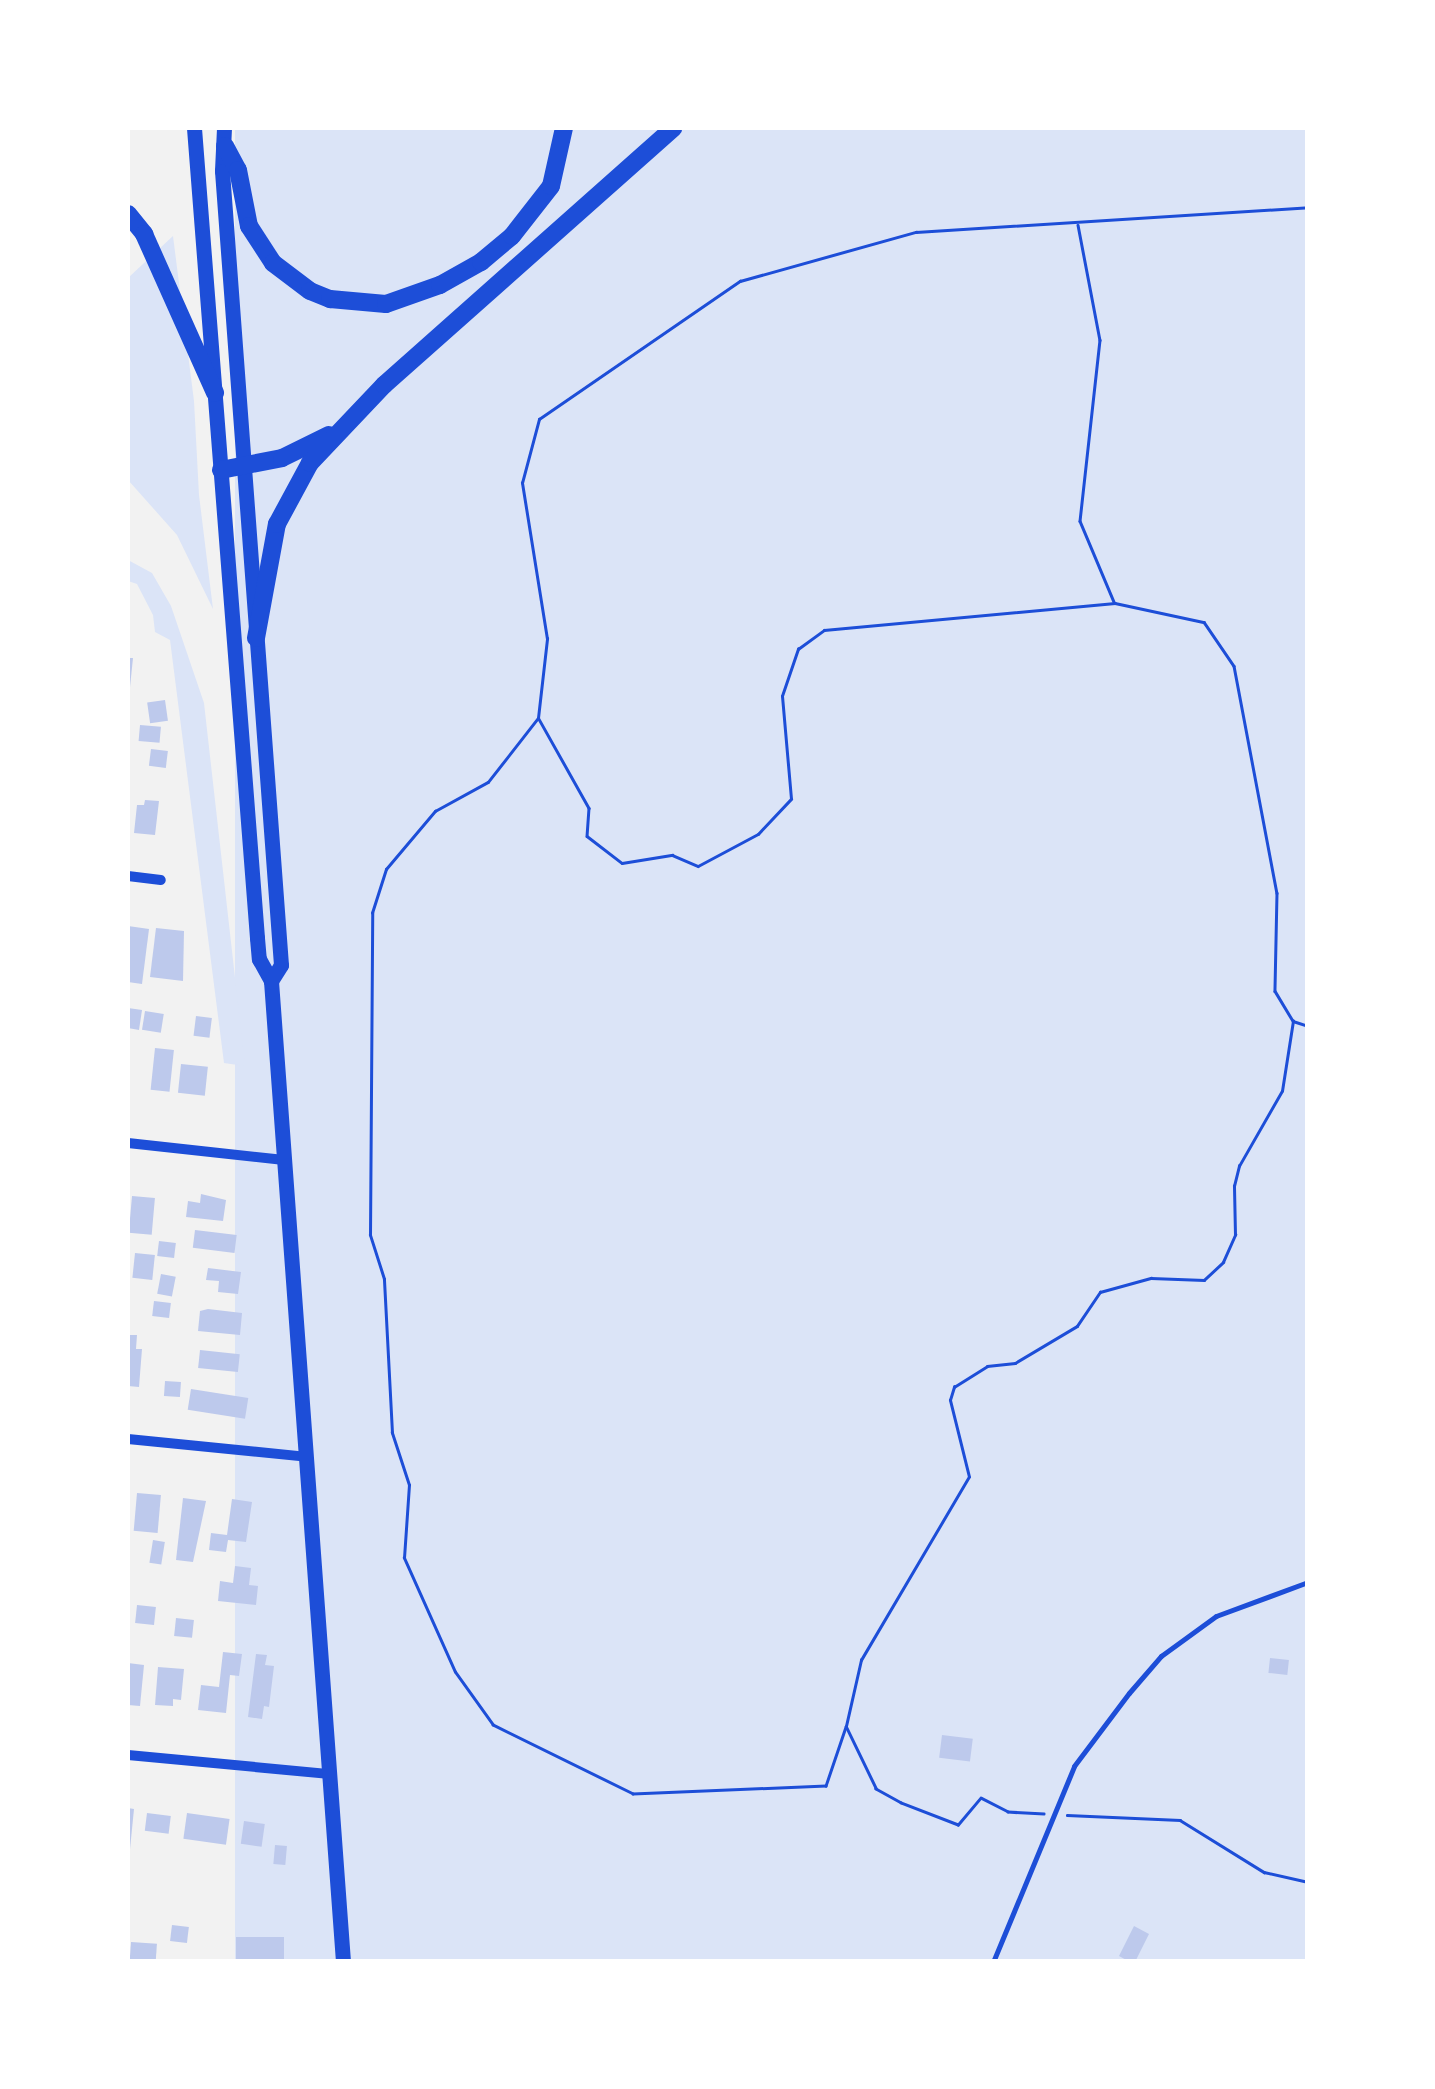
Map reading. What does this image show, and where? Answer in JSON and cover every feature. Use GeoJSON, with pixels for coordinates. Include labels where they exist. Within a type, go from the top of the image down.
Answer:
{"type":"FeatureCollection","features":[{"type":"Feature","properties":{"kind":"highway"},"geometry":{"type":"LineString","coordinates":[[224,137],[238,170],[249,226],[272,263],[287,277],[330,299],[386,304],[440,285],[482,262],[512,236],[551,186],[564,128]]}},
{"type":"Feature","properties":{"kind":"highway"},"geometry":{"type":"LineString","coordinates":[[256,638],[277,524],[310,462],[338,430],[673,128]]}},
{"type":"Feature","properties":{"kind":"highway"},"geometry":{"type":"LineString","coordinates":[[128,214],[152,249],[215,393]]}},
{"type":"Feature","properties":{"kind":"highway"},"geometry":{"type":"LineString","coordinates":[[221,470],[284,457],[338,430]]}},
{"type":"Feature","properties":{"kind":"main road"},"geometry":{"type":"LineString","coordinates":[[194,128],[258,948],[272,980],[343,1962]]}},
{"type":"Feature","properties":{"kind":"main road"},"geometry":{"type":"LineString","coordinates":[[224,137],[222,171],[242,468],[281,965],[272,980]]}},
{"type":"Feature","properties":{"kind":"street"},"geometry":{"type":"LineString","coordinates":[[128,876],[161,880]]}},
{"type":"Feature","properties":{"kind":"street"},"geometry":{"type":"LineString","coordinates":[[128,1143],[284,1160]]}},
{"type":"Feature","properties":{"kind":"street"},"geometry":{"type":"LineString","coordinates":[[128,1439],[308,1457]]}},
{"type":"Feature","properties":{"kind":"street"},"geometry":{"type":"LineString","coordinates":[[128,1755],[330,1774]]}},
{"type":"Feature","properties":{"kind":"lane"},"geometry":{"type":"LineString","coordinates":[[992,1962],[1074,1766],[1161,1656],[1216,1616],[1308,1582]]}},
{"type":"Feature","properties":{"kind":"path"},"geometry":{"type":"LineString","coordinates":[[538,718],[590,808],[587,836],[622,863],[672,856],[698,866],[758,834],[791,798],[782,696],[798,649],[824,630],[1115,603],[1204,622],[1234,666],[1277,893],[1275,991],[1293,1021],[1282,1091],[1239,1166],[1234,1186],[1235,1235],[1223,1262],[1204,1280],[1152,1278],[1100,1292],[1077,1326],[1015,1363],[986,1366],[954,1387],[950,1400],[969,1477],[861,1660],[846,1727],[826,1786],[633,1794],[493,1724],[455,1672],[404,1558],[408,1485],[392,1432],[384,1278],[370,1235],[372,912],[386,869],[434,810],[488,782],[538,718],[548,640],[522,483],[538,419],[740,281],[916,232],[1078,225],[1308,207]]}},
{"type":"Feature","properties":{"kind":"path"},"geometry":{"type":"LineString","coordinates":[[1078,225],[1100,340],[1080,521],[1115,603]]}},
{"type":"Feature","properties":{"kind":"path"},"geometry":{"type":"LineString","coordinates":[[1293,1021],[1308,1026]]}},
{"type":"Feature","properties":{"kind":"path"},"geometry":{"type":"LineString","coordinates":[[846,1727],[876,1789],[958,1825],[981,1798],[1008,1812],[1180,1820],[1264,1872],[1308,1882]]}},
{"type":"Feature","properties":{"kind":"shaded area"},"geometry":{"type":"Polygon","coordinates":[[[235,128],[1307,128],[1307,1962],[235,1962],[235,128]]]}},
{"type":"Feature","properties":{"kind":"shaded area"},"geometry":{"type":"Polygon","coordinates":[[[173,236],[194,401],[199,495],[213,609],[177,535],[128,480],[128,278],[173,236]]]}},
{"type":"Feature","properties":{"kind":"shaded area"},"geometry":{"type":"Polygon","coordinates":[[[128,560],[152,573],[171,606],[204,703],[245,1066],[224,1063],[170,640],[155,632],[153,615],[137,584],[128,581],[128,560]]]}},
{"type":"Feature","properties":{"kind":"building"},"geometry":{"type":"Polygon","coordinates":[[[128,658],[133,658],[130,687],[128,687],[128,658]]]}},
{"type":"Feature","properties":{"kind":"building"},"geometry":{"type":"Polygon","coordinates":[[[165,700],[168,721],[150,723],[147,703],[165,700]]]}},
{"type":"Feature","properties":{"kind":"building"},"geometry":{"type":"Polygon","coordinates":[[[140,725],[161,727],[160,743],[139,741],[140,725]]]}},
{"type":"Feature","properties":{"kind":"building"},"geometry":{"type":"Polygon","coordinates":[[[151,749],[168,751],[166,768],[149,766],[151,749]]]}},
{"type":"Feature","properties":{"kind":"building"},"geometry":{"type":"Polygon","coordinates":[[[145,800],[159,801],[155,835],[134,833],[137,805],[144,805],[145,800]]]}},
{"type":"Feature","properties":{"kind":"building"},"geometry":{"type":"Polygon","coordinates":[[[128,926],[149,929],[142,984],[128,982],[128,926]]]}},
{"type":"Feature","properties":{"kind":"building"},"geometry":{"type":"Polygon","coordinates":[[[156,928],[184,931],[183,981],[150,977],[156,928]]]}},
{"type":"Feature","properties":{"kind":"building"},"geometry":{"type":"Polygon","coordinates":[[[128,1008],[142,1010],[139,1030],[128,1028],[128,1008]]]}},
{"type":"Feature","properties":{"kind":"building"},"geometry":{"type":"Polygon","coordinates":[[[145,1011],[164,1014],[161,1033],[142,1030],[145,1011]]]}},
{"type":"Feature","properties":{"kind":"building"},"geometry":{"type":"Polygon","coordinates":[[[196,1016],[212,1018],[209,1038],[194,1036],[196,1016]]]}},
{"type":"Feature","properties":{"kind":"building"},"geometry":{"type":"Polygon","coordinates":[[[155,1048],[174,1050],[170,1092],[151,1090],[155,1048]]]}},
{"type":"Feature","properties":{"kind":"building"},"geometry":{"type":"Polygon","coordinates":[[[181,1064],[208,1067],[205,1096],[178,1093],[181,1064]]]}},
{"type":"Feature","properties":{"kind":"building"},"geometry":{"type":"Polygon","coordinates":[[[201,1194],[226,1200],[223,1221],[186,1217],[188,1201],[200,1203],[201,1194]]]}},
{"type":"Feature","properties":{"kind":"building"},"geometry":{"type":"Polygon","coordinates":[[[132,1196],[155,1198],[152,1235],[129,1233],[132,1196]]]}},
{"type":"Feature","properties":{"kind":"building"},"geometry":{"type":"Polygon","coordinates":[[[195,1230],[237,1235],[234,1253],[193,1248],[195,1230]]]}},
{"type":"Feature","properties":{"kind":"building"},"geometry":{"type":"Polygon","coordinates":[[[159,1241],[176,1243],[174,1258],[157,1256],[159,1241]]]}},
{"type":"Feature","properties":{"kind":"building"},"geometry":{"type":"Polygon","coordinates":[[[135,1253],[155,1255],[152,1280],[132,1278],[135,1253]]]}},
{"type":"Feature","properties":{"kind":"building"},"geometry":{"type":"Polygon","coordinates":[[[208,1268],[241,1272],[238,1294],[218,1292],[219,1281],[206,1280],[208,1268]]]}},
{"type":"Feature","properties":{"kind":"building"},"geometry":{"type":"Polygon","coordinates":[[[161,1274],[176,1277],[172,1296],[157,1294],[161,1274]]]}},
{"type":"Feature","properties":{"kind":"building"},"geometry":{"type":"Polygon","coordinates":[[[154,1301],[171,1303],[169,1318],[152,1316],[154,1301]]]}},
{"type":"Feature","properties":{"kind":"building"},"geometry":{"type":"Polygon","coordinates":[[[200,1311],[242,1313],[240,1335],[198,1331],[200,1311]]]}},
{"type":"Feature","properties":{"kind":"building"},"geometry":{"type":"Polygon","coordinates":[[[128,1335],[137,1335],[136,1349],[142,1349],[139,1387],[128,1386],[128,1335]]]}},
{"type":"Feature","properties":{"kind":"building"},"geometry":{"type":"Polygon","coordinates":[[[200,1350],[240,1354],[238,1372],[198,1368],[200,1350]]]}},
{"type":"Feature","properties":{"kind":"building"},"geometry":{"type":"Polygon","coordinates":[[[165,1381],[181,1382],[180,1397],[164,1396],[165,1381]]]}},
{"type":"Feature","properties":{"kind":"building"},"geometry":{"type":"Polygon","coordinates":[[[191,1389],[248,1398],[245,1419],[188,1410],[191,1389]]]}},
{"type":"Feature","properties":{"kind":"building"},"geometry":{"type":"Polygon","coordinates":[[[137,1493],[161,1495],[158,1533],[134,1531],[137,1493]]]}},
{"type":"Feature","properties":{"kind":"building"},"geometry":{"type":"Polygon","coordinates":[[[183,1498],[206,1501],[193,1562],[176,1560],[183,1498]]]}},
{"type":"Feature","properties":{"kind":"building"},"geometry":{"type":"Polygon","coordinates":[[[232,1499],[252,1502],[246,1542],[228,1540],[226,1552],[209,1550],[211,1533],[227,1535],[232,1499]]]}},
{"type":"Feature","properties":{"kind":"building"},"geometry":{"type":"Polygon","coordinates":[[[153,1540],[165,1542],[161,1565],[149,1563],[153,1540]]]}},
{"type":"Feature","properties":{"kind":"building"},"geometry":{"type":"Polygon","coordinates":[[[235,1566],[251,1568],[249,1585],[258,1586],[256,1605],[218,1601],[220,1581],[233,1583],[235,1566]]]}},
{"type":"Feature","properties":{"kind":"building"},"geometry":{"type":"Polygon","coordinates":[[[137,1605],[156,1607],[154,1625],[135,1623],[137,1605]]]}},
{"type":"Feature","properties":{"kind":"building"},"geometry":{"type":"Polygon","coordinates":[[[176,1618],[194,1620],[192,1638],[174,1636],[176,1618]]]}},
{"type":"Feature","properties":{"kind":"building"},"geometry":{"type":"Polygon","coordinates":[[[223,1652],[242,1654],[239,1676],[230,1675],[226,1713],[198,1710],[201,1685],[219,1687],[223,1652]]]}},
{"type":"Feature","properties":{"kind":"building"},"geometry":{"type":"Polygon","coordinates":[[[256,1654],[267,1655],[265,1665],[274,1666],[269,1707],[264,1706],[262,1719],[248,1717],[256,1654]]]}},
{"type":"Feature","properties":{"kind":"building"},"geometry":{"type":"Polygon","coordinates":[[[1270,1658],[1289,1660],[1287,1675],[1268,1673],[1270,1658]]]}},
{"type":"Feature","properties":{"kind":"building"},"geometry":{"type":"Polygon","coordinates":[[[128,1663],[144,1665],[140,1706],[128,1705],[128,1663]]]}},
{"type":"Feature","properties":{"kind":"building"},"geometry":{"type":"Polygon","coordinates":[[[158,1667],[184,1669],[181,1700],[173,1699],[173,1706],[155,1705],[158,1667]]]}},
{"type":"Feature","properties":{"kind":"building"},"geometry":{"type":"Polygon","coordinates":[[[942,1735],[973,1739],[970,1762],[939,1758],[942,1735]]]}},
{"type":"Feature","properties":{"kind":"building"},"geometry":{"type":"Polygon","coordinates":[[[128,1808],[134,1809],[130,1849],[128,1849],[128,1808]]]}},
{"type":"Feature","properties":{"kind":"building"},"geometry":{"type":"Polygon","coordinates":[[[147,1813],[171,1816],[169,1834],[145,1831],[147,1813]]]}},
{"type":"Feature","properties":{"kind":"building"},"geometry":{"type":"Polygon","coordinates":[[[187,1813],[230,1819],[226,1845],[183,1839],[187,1813]]]}},
{"type":"Feature","properties":{"kind":"building"},"geometry":{"type":"Polygon","coordinates":[[[244,1821],[265,1824],[262,1847],[241,1844],[244,1821]]]}},
{"type":"Feature","properties":{"kind":"building"},"geometry":{"type":"Polygon","coordinates":[[[275,1845],[287,1846],[285,1865],[273,1864],[275,1845]]]}},
{"type":"Feature","properties":{"kind":"building"},"geometry":{"type":"Polygon","coordinates":[[[172,1925],[189,1927],[187,1943],[170,1941],[172,1925]]]}},
{"type":"Feature","properties":{"kind":"building"},"geometry":{"type":"Polygon","coordinates":[[[1134,1926],[1149,1934],[1135,1962],[1130,1962],[1119,1956],[1134,1926]]]}},
{"type":"Feature","properties":{"kind":"building"},"geometry":{"type":"Polygon","coordinates":[[[236,1937],[284,1937],[284,1959],[236,1959],[236,1937]]]}},
{"type":"Feature","properties":{"kind":"building"},"geometry":{"type":"Polygon","coordinates":[[[131,1942],[157,1944],[156,1962],[130,1962],[131,1942]]]}}]}
